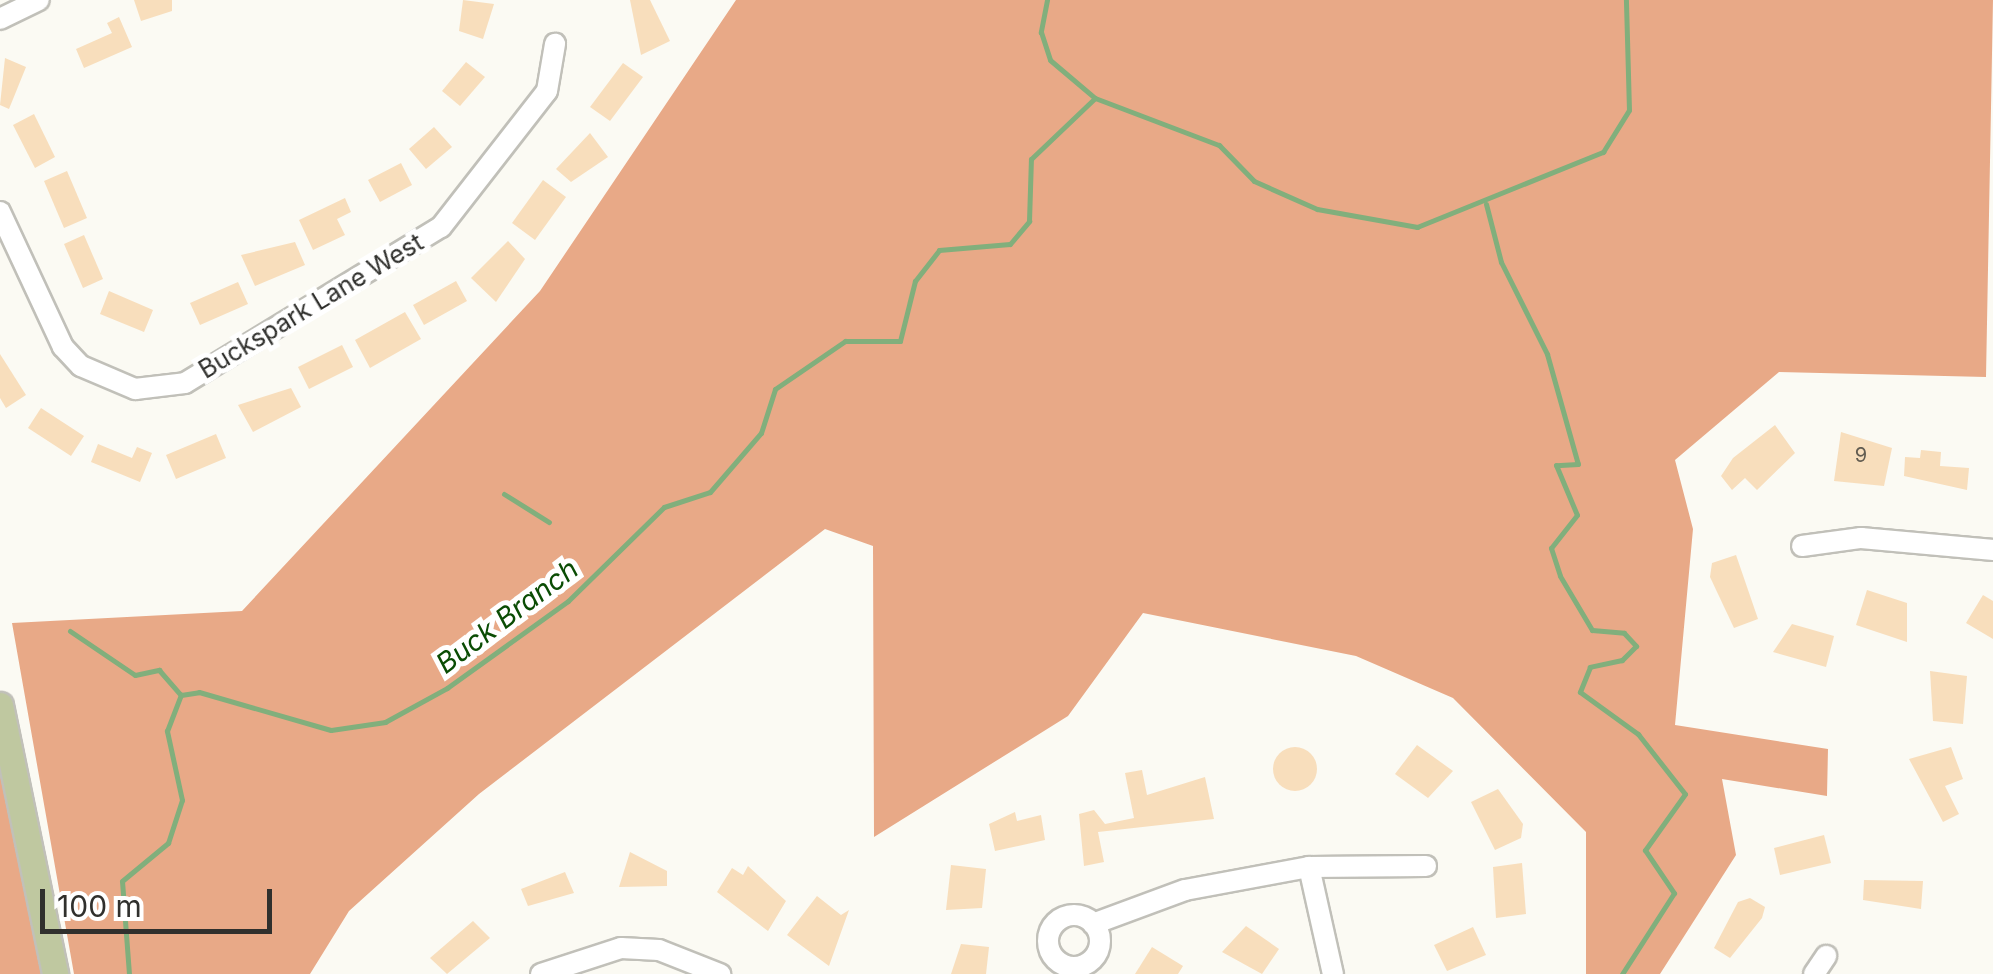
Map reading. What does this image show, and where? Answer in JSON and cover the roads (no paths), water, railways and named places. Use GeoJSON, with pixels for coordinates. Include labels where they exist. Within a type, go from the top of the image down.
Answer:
{"type":"FeatureCollection","features":[{"type":"Feature","properties":{"kind":"main road"},"geometry":{"type":"LineString","coordinates":[[0,705],[55,974]]}},
{"type":"Feature","properties":{"kind":"street"},"geometry":{"type":"LineString","coordinates":[[0,18],[39,0]]}},
{"type":"Feature","properties":{"kind":"street","name":"Buckspark Lane West"},"geometry":{"type":"LineString","coordinates":[[0,212],[63,347],[81,366],[135,389],[185,382],[441,227],[547,92],[555,44]]}},
{"type":"Feature","properties":{"kind":"street"},"geometry":{"type":"LineString","coordinates":[[1802,546],[1861,538],[1993,550]]}},
{"type":"Feature","properties":{"kind":"street"},"geometry":{"type":"LineString","coordinates":[[1094,924],[1186,890],[1309,867],[1426,866]]}},
{"type":"Feature","properties":{"kind":"street"},"geometry":{"type":"LineString","coordinates":[[1309,867],[1332,974]]}},
{"type":"Feature","properties":{"kind":"street"},"geometry":{"type":"LineString","coordinates":[[540,974],[622,948],[659,950],[720,974]]}},
{"type":"Feature","properties":{"kind":"waterway"},"geometry":{"type":"LineString","coordinates":[[1047,0],[1041,32],[1050,60],[1095,98],[1219,145],[1254,181],[1317,209],[1417,227],[1603,152],[1629,110],[1626,0]]}},
{"type":"Feature","properties":{"kind":"waterway","name":"Buck Branch"},"geometry":{"type":"LineString","coordinates":[[129,974],[122,881],[168,843],[182,800],[167,731],[181,695],[199,692],[331,730],[385,722],[447,688],[568,601],[664,507],[710,492],[761,433],[775,389],[845,341],[900,341],[915,281],[939,250],[1010,244],[1029,221],[1031,159],[1095,98]]}},
{"type":"Feature","properties":{"kind":"waterway"},"geometry":{"type":"LineString","coordinates":[[1486,204],[1501,262],[1547,354],[1578,464],[1556,465],[1577,515],[1551,548],[1560,576],[1592,630],[1624,633],[1636,646],[1622,660],[1590,667],[1580,692],[1638,734],[1685,794],[1645,850],[1674,893],[1622,974]]}},
{"type":"Feature","properties":{"kind":"waterway"},"geometry":{"type":"LineString","coordinates":[[504,494],[549,522]]}},
{"type":"Feature","properties":{"kind":"waterway"},"geometry":{"type":"LineString","coordinates":[[70,631],[135,675],[159,670],[181,695]]}}]}
